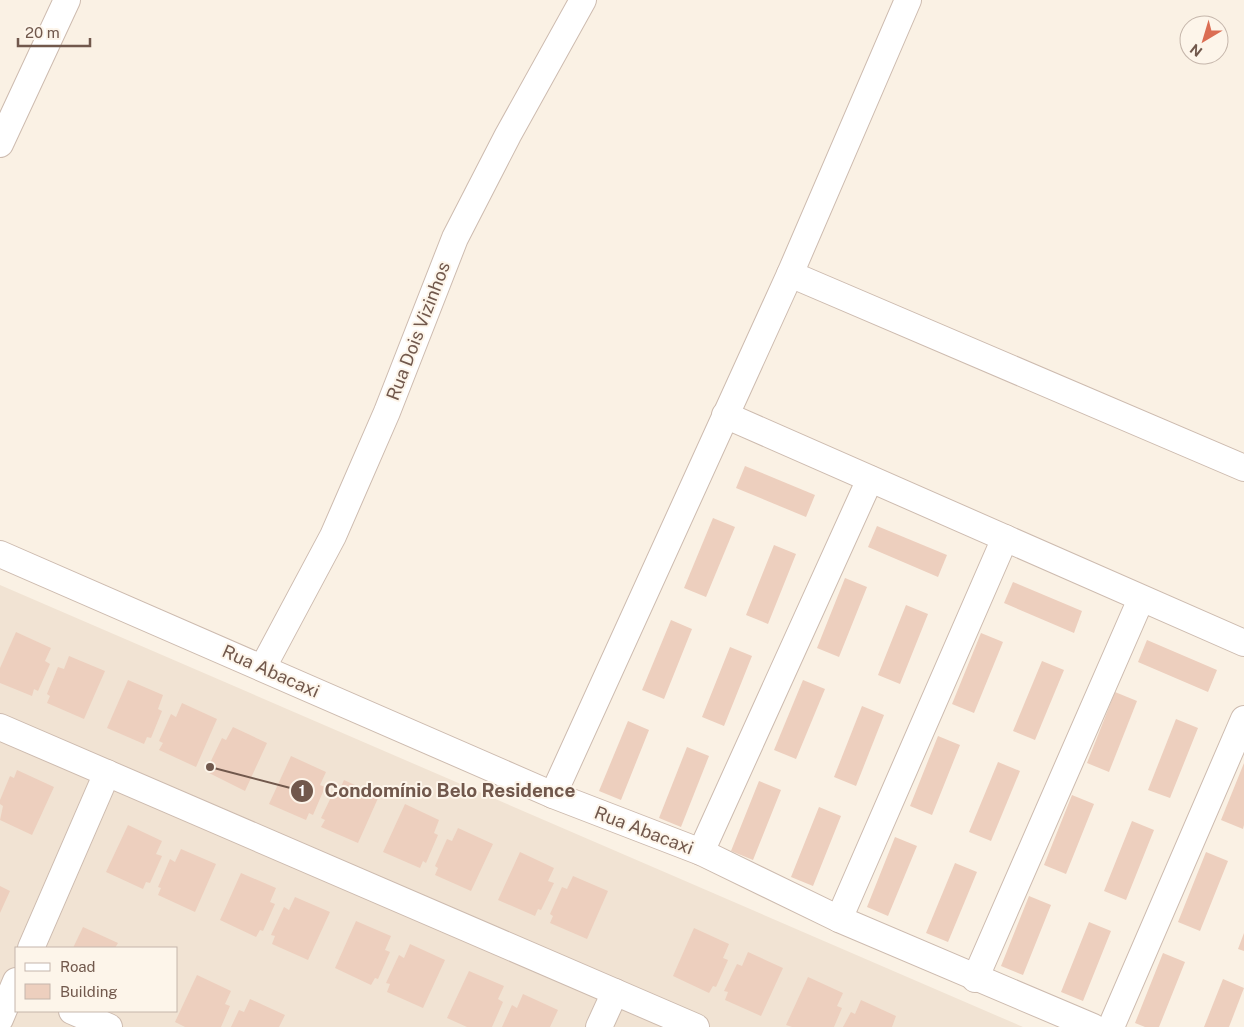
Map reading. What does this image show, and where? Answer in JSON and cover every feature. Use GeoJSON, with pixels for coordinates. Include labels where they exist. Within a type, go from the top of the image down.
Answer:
{"type":"FeatureCollection","features":[{"type":"Feature","properties":{"kind":"street"},"geometry":{"type":"LineString","coordinates":[[0,144],[67,0]]}},
{"type":"Feature","properties":{"kind":"street","name":"Rua Dois Vizinhos"},"geometry":{"type":"LineString","coordinates":[[263,668],[337,527],[387,412],[455,238],[508,135],[583,0]]}},
{"type":"Feature","properties":{"kind":"street"},"geometry":{"type":"LineString","coordinates":[[553,795],[790,274],[908,0]]}},
{"type":"Feature","properties":{"kind":"street"},"geometry":{"type":"LineString","coordinates":[[790,274],[1244,468]]}},
{"type":"Feature","properties":{"kind":"street"},"geometry":{"type":"LineString","coordinates":[[725,415],[1244,643]]}},
{"type":"Feature","properties":{"kind":"street"},"geometry":{"type":"LineString","coordinates":[[701,852],[870,479]]}},
{"type":"Feature","properties":{"kind":"street"},"geometry":{"type":"LineString","coordinates":[[839,919],[1005,538]]}},
{"type":"Feature","properties":{"kind":"street","name":"Rua Abacaxi"},"geometry":{"type":"LineString","coordinates":[[0,554],[553,795],[701,852],[839,919],[975,979],[1092,1027]]}},
{"type":"Feature","properties":{"kind":"street"},"geometry":{"type":"LineString","coordinates":[[975,979],[1141,599]]}},
{"type":"Feature","properties":{"kind":"street"},"geometry":{"type":"LineString","coordinates":[[1111,1027],[1244,719]]}},
{"type":"Feature","properties":{"kind":"street"},"geometry":{"type":"LineString","coordinates":[[0,727],[696,1027]]}},
{"type":"Feature","properties":{"kind":"street"},"geometry":{"type":"LineString","coordinates":[[31,947],[107,773]]}},
{"type":"Feature","properties":{"kind":"street"},"geometry":{"type":"LineString","coordinates":[[0,1018],[12,984]]}},
{"type":"Feature","properties":{"kind":"street"},"geometry":{"type":"LineString","coordinates":[[599,1027],[615,992]]}},
{"type":"Feature","properties":{"kind":"street"},"geometry":{"type":"LineString","coordinates":[[74,1012],[110,1027]]}},
{"type":"Feature","properties":{"kind":"shaded area"},"geometry":{"type":"Polygon","coordinates":[[[0,585],[1023,1027],[0,1027],[0,585]]]}},
{"type":"Feature","properties":{"kind":"building"},"geometry":{"type":"Polygon","coordinates":[[[745,466],[815,495],[806,517],[736,488],[745,466]]]}},
{"type":"Feature","properties":{"kind":"building"},"geometry":{"type":"Polygon","coordinates":[[[713,518],[735,527],[706,597],[684,588],[713,518]]]}},
{"type":"Feature","properties":{"kind":"building"},"geometry":{"type":"Polygon","coordinates":[[[877,526],[947,555],[938,577],[868,547],[877,526]]]}},
{"type":"Feature","properties":{"kind":"building"},"geometry":{"type":"Polygon","coordinates":[[[774,545],[796,554],[768,624],[746,615],[774,545]]]}},
{"type":"Feature","properties":{"kind":"building"},"geometry":{"type":"Polygon","coordinates":[[[845,578],[867,587],[839,657],[817,648],[845,578]]]}},
{"type":"Feature","properties":{"kind":"building"},"geometry":{"type":"Polygon","coordinates":[[[1013,582],[1082,611],[1074,633],[1004,603],[1013,582]]]}},
{"type":"Feature","properties":{"kind":"building"},"geometry":{"type":"Polygon","coordinates":[[[906,605],[928,614],[900,684],[878,675],[906,605]]]}},
{"type":"Feature","properties":{"kind":"building"},"geometry":{"type":"Polygon","coordinates":[[[671,620],[692,629],[664,699],[642,690],[671,620]]]}},
{"type":"Feature","properties":{"kind":"building"},"geometry":{"type":"Polygon","coordinates":[[[16,632],[51,648],[45,661],[50,664],[38,691],[34,689],[32,696],[0,683],[0,668],[16,632]]]}},
{"type":"Feature","properties":{"kind":"building"},"geometry":{"type":"Polygon","coordinates":[[[981,633],[1003,642],[974,713],[952,704],[981,633]]]}},
{"type":"Feature","properties":{"kind":"building"},"geometry":{"type":"Polygon","coordinates":[[[1147,640],[1217,670],[1208,692],[1138,662],[1147,640]]]}},
{"type":"Feature","properties":{"kind":"building"},"geometry":{"type":"Polygon","coordinates":[[[730,647],[752,656],[724,726],[702,717],[730,647]]]}},
{"type":"Feature","properties":{"kind":"building"},"geometry":{"type":"Polygon","coordinates":[[[69,656],[105,671],[84,719],[47,703],[50,696],[47,694],[58,667],[64,669],[69,656]]]}},
{"type":"Feature","properties":{"kind":"building"},"geometry":{"type":"Polygon","coordinates":[[[1042,661],[1064,670],[1035,740],[1013,731],[1042,661]]]}},
{"type":"Feature","properties":{"kind":"building"},"geometry":{"type":"Polygon","coordinates":[[[128,680],[163,695],[158,709],[162,711],[151,738],[147,737],[144,744],[107,728],[128,680]]]}},
{"type":"Feature","properties":{"kind":"building"},"geometry":{"type":"Polygon","coordinates":[[[803,680],[825,689],[796,759],[774,750],[803,680]]]}},
{"type":"Feature","properties":{"kind":"building"},"geometry":{"type":"Polygon","coordinates":[[[1115,692],[1137,701],[1109,772],[1087,763],[1115,692]]]}},
{"type":"Feature","properties":{"kind":"building"},"geometry":{"type":"Polygon","coordinates":[[[182,703],[217,719],[196,767],[159,750],[163,743],[159,741],[171,714],[176,717],[182,703]]]}},
{"type":"Feature","properties":{"kind":"building"},"geometry":{"type":"Polygon","coordinates":[[[862,706],[884,715],[856,786],[834,777],[862,706]]]}},
{"type":"Feature","properties":{"kind":"building"},"geometry":{"type":"Polygon","coordinates":[[[1176,719],[1198,728],[1170,798],[1148,790],[1176,719]]]}},
{"type":"Feature","properties":{"kind":"building"},"geometry":{"type":"Polygon","coordinates":[[[628,721],[649,730],[621,800],[599,791],[628,721]]]}},
{"type":"Feature","properties":{"kind":"building"},"geometry":{"type":"Polygon","coordinates":[[[233,727],[267,743],[245,791],[209,773],[212,766],[209,765],[222,738],[226,740],[233,727]]]}},
{"type":"Feature","properties":{"kind":"building"},"geometry":{"type":"Polygon","coordinates":[[[938,736],[960,745],[932,815],[910,806],[938,736]]]}},
{"type":"Feature","properties":{"kind":"building"},"geometry":{"type":"Polygon","coordinates":[[[687,747],[709,756],[681,827],[659,818],[687,747]]]}},
{"type":"Feature","properties":{"kind":"building"},"geometry":{"type":"Polygon","coordinates":[[[291,756],[326,772],[320,785],[325,787],[313,815],[309,813],[306,820],[269,804],[291,756]]]}},
{"type":"Feature","properties":{"kind":"building"},"geometry":{"type":"Polygon","coordinates":[[[998,762],[1020,771],[991,841],[969,832],[998,762]]]}},
{"type":"Feature","properties":{"kind":"building"},"geometry":{"type":"Polygon","coordinates":[[[1244,763],[1244,825],[1243,829],[1221,820],[1244,763]]]}},
{"type":"Feature","properties":{"kind":"building"},"geometry":{"type":"Polygon","coordinates":[[[17,770],[54,787],[32,835],[0,820],[3,806],[0,804],[0,800],[10,776],[14,778],[17,770]]]}},
{"type":"Feature","properties":{"kind":"building"},"geometry":{"type":"Polygon","coordinates":[[[344,780],[379,796],[358,843],[321,827],[325,820],[321,818],[334,791],[338,793],[344,780]]]}},
{"type":"Feature","properties":{"kind":"building"},"geometry":{"type":"Polygon","coordinates":[[[759,781],[781,790],[753,860],[731,851],[759,781]]]}},
{"type":"Feature","properties":{"kind":"building"},"geometry":{"type":"Polygon","coordinates":[[[1072,795],[1094,804],[1066,874],[1044,865],[1072,795]]]}},
{"type":"Feature","properties":{"kind":"building"},"geometry":{"type":"Polygon","coordinates":[[[405,804],[439,820],[434,833],[438,835],[426,863],[423,861],[420,868],[383,852],[405,804]]]}},
{"type":"Feature","properties":{"kind":"building"},"geometry":{"type":"Polygon","coordinates":[[[819,807],[841,816],[813,886],[791,877],[819,807]]]}},
{"type":"Feature","properties":{"kind":"building"},"geometry":{"type":"Polygon","coordinates":[[[1132,821],[1154,830],[1126,900],[1104,891],[1132,821]]]}},
{"type":"Feature","properties":{"kind":"building"},"geometry":{"type":"Polygon","coordinates":[[[128,825],[162,841],[156,854],[162,856],[150,883],[146,882],[143,889],[106,872],[128,825]]]}},
{"type":"Feature","properties":{"kind":"building"},"geometry":{"type":"Polygon","coordinates":[[[458,828],[493,844],[471,891],[435,875],[438,868],[435,866],[447,839],[452,841],[458,828]]]}},
{"type":"Feature","properties":{"kind":"building"},"geometry":{"type":"Polygon","coordinates":[[[895,837],[917,846],[888,916],[867,907],[895,837]]]}},
{"type":"Feature","properties":{"kind":"building"},"geometry":{"type":"Polygon","coordinates":[[[181,849],[216,864],[195,912],[158,895],[161,888],[158,887],[170,859],[175,862],[181,849]]]}},
{"type":"Feature","properties":{"kind":"building"},"geometry":{"type":"Polygon","coordinates":[[[520,852],[554,868],[548,881],[554,883],[541,910],[538,909],[535,916],[498,900],[520,852]]]}},
{"type":"Feature","properties":{"kind":"building"},"geometry":{"type":"Polygon","coordinates":[[[1206,852],[1228,861],[1200,931],[1178,922],[1206,852]]]}},
{"type":"Feature","properties":{"kind":"building"},"geometry":{"type":"Polygon","coordinates":[[[955,863],[977,872],[948,942],[926,933],[955,863]]]}},
{"type":"Feature","properties":{"kind":"building"},"geometry":{"type":"Polygon","coordinates":[[[241,873],[276,888],[270,902],[275,904],[263,931],[260,930],[256,937],[220,920],[241,873]]]}},
{"type":"Feature","properties":{"kind":"building"},"geometry":{"type":"Polygon","coordinates":[[[573,876],[608,891],[587,939],[550,923],[553,916],[550,914],[562,887],[567,889],[573,876]]]}},
{"type":"Feature","properties":{"kind":"building"},"geometry":{"type":"Polygon","coordinates":[[[0,886],[10,891],[0,913],[0,886]]]}},
{"type":"Feature","properties":{"kind":"building"},"geometry":{"type":"Polygon","coordinates":[[[1029,896],[1051,905],[1023,975],[1001,966],[1029,896]]]}},
{"type":"Feature","properties":{"kind":"building"},"geometry":{"type":"Polygon","coordinates":[[[295,897],[330,912],[308,960],[272,944],[275,936],[271,935],[284,907],[289,910],[295,897]]]}},
{"type":"Feature","properties":{"kind":"building"},"geometry":{"type":"Polygon","coordinates":[[[356,921],[391,936],[385,950],[390,952],[378,979],[375,978],[371,985],[335,968],[356,921]]]}},
{"type":"Feature","properties":{"kind":"building"},"geometry":{"type":"Polygon","coordinates":[[[1089,922],[1111,931],[1083,1001],[1061,992],[1089,922]]]}},
{"type":"Feature","properties":{"kind":"building"},"geometry":{"type":"Polygon","coordinates":[[[83,927],[118,943],[116,947],[73,947],[83,927]]]}},
{"type":"Feature","properties":{"kind":"building"},"geometry":{"type":"Polygon","coordinates":[[[694,928],[729,944],[723,958],[728,960],[716,987],[713,986],[709,993],[673,976],[694,928]]]}},
{"type":"Feature","properties":{"kind":"building"},"geometry":{"type":"Polygon","coordinates":[[[1244,933],[1244,951],[1238,949],[1244,933]]]}},
{"type":"Feature","properties":{"kind":"building"},"geometry":{"type":"Polygon","coordinates":[[[410,944],[445,960],[423,1008],[387,992],[390,984],[386,983],[399,955],[404,958],[410,944]]]}},
{"type":"Feature","properties":{"kind":"building"},"geometry":{"type":"Polygon","coordinates":[[[748,952],[783,968],[761,1016],[725,1000],[728,992],[724,991],[737,964],[742,966],[748,952]]]}},
{"type":"Feature","properties":{"kind":"building"},"geometry":{"type":"Polygon","coordinates":[[[1163,953],[1185,962],[1159,1027],[1145,1027],[1135,1023],[1163,953]]]}},
{"type":"Feature","properties":{"kind":"building"},"geometry":{"type":"Polygon","coordinates":[[[469,971],[504,986],[498,999],[503,1002],[492,1027],[467,1027],[447,1018],[469,971]]]}},
{"type":"Feature","properties":{"kind":"building"},"geometry":{"type":"Polygon","coordinates":[[[197,975],[231,991],[225,1004],[230,1006],[221,1027],[185,1027],[175,1022],[197,975]]]}},
{"type":"Feature","properties":{"kind":"building"},"geometry":{"type":"Polygon","coordinates":[[[808,977],[843,993],[837,1006],[842,1008],[834,1027],[792,1027],[786,1025],[808,977]]]}},
{"type":"Feature","properties":{"kind":"building"},"geometry":{"type":"Polygon","coordinates":[[[1223,979],[1244,988],[1229,1027],[1204,1027],[1223,979]]]}},
{"type":"Feature","properties":{"kind":"building"},"geometry":{"type":"Polygon","coordinates":[[[523,994],[558,1010],[550,1027],[502,1027],[512,1005],[517,1008],[523,994]]]}},
{"type":"Feature","properties":{"kind":"building"},"geometry":{"type":"Polygon","coordinates":[[[250,999],[285,1015],[279,1027],[231,1027],[239,1010],[244,1012],[250,999]]]}},
{"type":"Feature","properties":{"kind":"building"},"geometry":{"type":"Polygon","coordinates":[[[861,1000],[896,1016],[892,1027],[843,1027],[851,1012],[855,1014],[861,1000]]]}},
{"type":"Feature","properties":{"kind":"place","name":"Condomínio Belo Residence"},"geometry":{"type":"Point","coordinates":[210,767]}}]}
